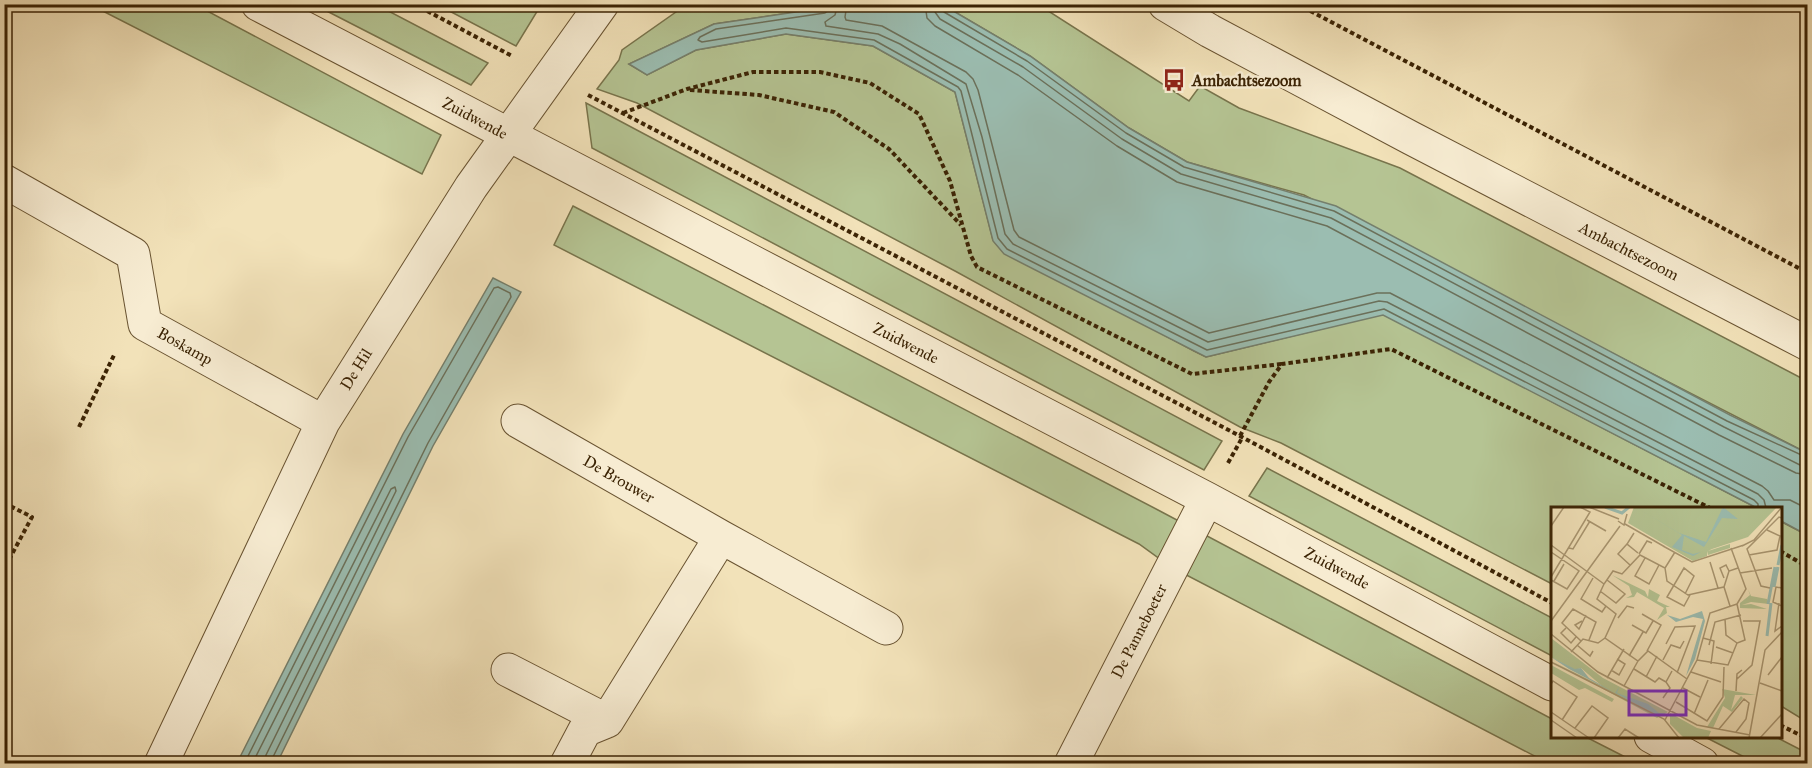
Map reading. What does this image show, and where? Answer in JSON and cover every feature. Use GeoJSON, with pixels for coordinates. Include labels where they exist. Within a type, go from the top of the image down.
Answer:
{"type":"FeatureCollection","features":[{"type":"Feature","properties":{"kind":"street","name":"Zuidwende"},"geometry":{"type":"LineString","coordinates":[[258,4],[1208,499],[1551,683]]}},
{"type":"Feature","properties":{"kind":"street","name":"De Hil"},"geometry":{"type":"LineString","coordinates":[[161,764],[323,422],[471,187],[602,4]]}},
{"type":"Feature","properties":{"kind":"street","name":"Ambachtsezoom"},"geometry":{"type":"LineString","coordinates":[[1165,4],[1210,31],[1411,138],[1808,344]]}},
{"type":"Feature","properties":{"kind":"street","name":"Boskamp"},"geometry":{"type":"LineString","coordinates":[[4,181],[133,254],[146,324],[323,422]]}},
{"type":"Feature","properties":{"kind":"street","name":"De Brouwer"},"geometry":{"type":"LineString","coordinates":[[518,421],[886,628]]}},
{"type":"Feature","properties":{"kind":"street","name":"De Panneboeter"},"geometry":{"type":"LineString","coordinates":[[1071,764],[1173,562],[1208,499]]}},
{"type":"Feature","properties":{"kind":"street"},"geometry":{"type":"LineString","coordinates":[[567,764],[585,730],[606,722],[721,537]]}},
{"type":"Feature","properties":{"kind":"street"},"geometry":{"type":"LineString","coordinates":[[508,670],[606,722]]}},
{"type":"Feature","properties":{"kind":"street"},"geometry":{"type":"LineString","coordinates":[[1655,738],[1702,764]]}},
{"type":"Feature","properties":{"kind":"path"},"geometry":{"type":"LineString","coordinates":[[414,4],[1240,436],[1551,602]]}},
{"type":"Feature","properties":{"kind":"path"},"geometry":{"type":"LineString","coordinates":[[1297,4],[1808,273]]}},
{"type":"Feature","properties":{"kind":"path"},"geometry":{"type":"LineString","coordinates":[[622,113],[687,89],[753,72],[820,72],[870,83],[919,114],[950,181],[971,256],[977,267],[1192,374],[1391,349],[1708,507]]}},
{"type":"Feature","properties":{"kind":"path"},"geometry":{"type":"LineString","coordinates":[[687,89],[759,95],[834,112],[889,149],[963,226]]}},
{"type":"Feature","properties":{"kind":"path"},"geometry":{"type":"LineString","coordinates":[[79,427],[121,341],[146,324]]}},
{"type":"Feature","properties":{"kind":"path"},"geometry":{"type":"LineString","coordinates":[[1240,436],[1269,382],[1282,364]]}},
{"type":"Feature","properties":{"kind":"path"},"geometry":{"type":"LineString","coordinates":[[4,503],[32,517],[4,569]]}},
{"type":"Feature","properties":{"kind":"path"},"geometry":{"type":"LineString","coordinates":[[1782,552],[1808,567]]}},
{"type":"Feature","properties":{"kind":"path"},"geometry":{"type":"LineString","coordinates":[[1782,726],[1808,739]]}},
{"type":"Feature","properties":{"kind":"green space"},"geometry":{"type":"Polygon","coordinates":[[[91,5],[196,5],[441,135],[422,174],[91,5]]]}},
{"type":"Feature","properties":{"kind":"green space"},"geometry":{"type":"Polygon","coordinates":[[[315,5],[377,5],[488,63],[471,85],[315,5]]]}},
{"type":"Feature","properties":{"kind":"green space"},"geometry":{"type":"Polygon","coordinates":[[[438,5],[541,5],[516,46],[438,5]]]}},
{"type":"Feature","properties":{"kind":"green space"},"geometry":{"type":"Polygon","coordinates":[[[686,5],[843,5],[714,24],[629,64],[647,75],[696,50],[786,34],[873,46],[955,92],[993,240],[998,246],[1206,357],[1383,314],[1755,507],[1551,507],[1551,583],[1281,443],[1240,427],[955,271],[637,103],[597,89],[619,60],[622,50],[686,5]]]}},
{"type":"Feature","properties":{"kind":"green space"},"geometry":{"type":"Polygon","coordinates":[[[943,5],[1039,5],[1189,101],[1200,86],[1239,108],[1400,168],[1807,381],[1807,453],[1304,195],[1187,162],[1129,128],[1030,56],[943,5]]]}},
{"type":"Feature","properties":{"kind":"green space"},"geometry":{"type":"Polygon","coordinates":[[[586,103],[1222,441],[1204,470],[592,148],[586,103]]]}},
{"type":"Feature","properties":{"kind":"green space"},"geometry":{"type":"Polygon","coordinates":[[[573,206],[1158,510],[1551,718],[1551,738],[1588,738],[1637,763],[1548,763],[1171,567],[1139,544],[554,245],[573,206]]]}},
{"type":"Feature","properties":{"kind":"green space"},"geometry":{"type":"Polygon","coordinates":[[[1267,468],[1551,617],[1551,655],[1249,496],[1267,468]]]}},
{"type":"Feature","properties":{"kind":"green space"},"geometry":{"type":"Polygon","coordinates":[[[1782,522],[1807,535],[1807,722],[1782,707],[1782,522]]]}},
{"type":"Feature","properties":{"kind":"green space"},"geometry":{"type":"Polygon","coordinates":[[[1707,738],[1778,738],[1807,753],[1807,763],[1756,763],[1707,738]]]}},
{"type":"Feature","properties":{"kind":"water"},"geometry":{"type":"Polygon","coordinates":[[[843,5],[943,5],[1030,56],[1129,128],[1187,162],[1336,206],[1730,415],[1807,453],[1807,535],[1782,522],[1782,507],[1755,507],[1383,315],[1206,357],[1004,254],[993,241],[955,92],[873,46],[786,34],[696,50],[647,75],[629,64],[714,24],[843,5]]]}},
{"type":"Feature","properties":{"kind":"water"},"geometry":{"type":"Polygon","coordinates":[[[493,278],[521,292],[433,446],[277,763],[237,763],[403,434],[493,278]]]}},
{"type":"Feature","properties":{"kind":"place","name":"Ambachtsezoom"},"geometry":{"type":"Point","coordinates":[1174,80]}}]}
